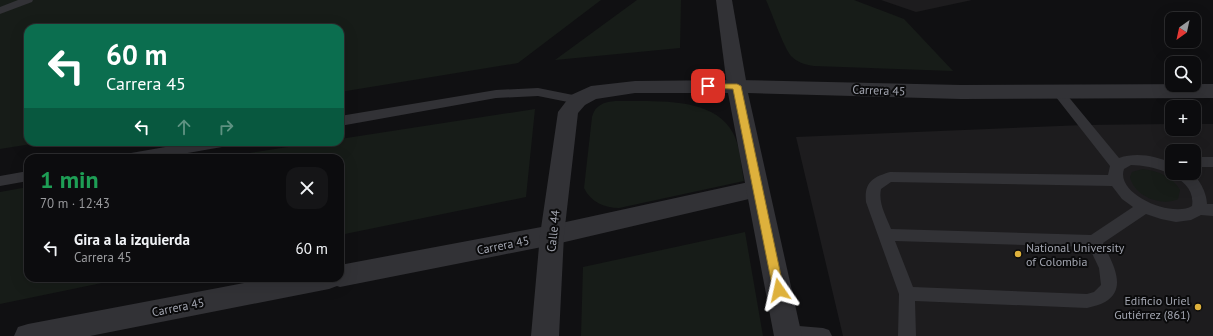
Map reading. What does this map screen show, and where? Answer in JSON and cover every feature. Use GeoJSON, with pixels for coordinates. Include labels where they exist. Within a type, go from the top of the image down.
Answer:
{"type":"FeatureCollection","features":[{"type":"Feature","properties":{"kind":"street"},"geometry":{"type":"LineString","coordinates":[[724,0],[737,86],[788,334]]}},
{"type":"Feature","properties":{"kind":"street","name":"Carrera 45"},"geometry":{"type":"LineString","coordinates":[[578,100],[591,93],[635,87],[737,86],[960,92],[1213,91]]}},
{"type":"Feature","properties":{"kind":"street","name":"Calle 44"},"geometry":{"type":"LineString","coordinates":[[545,336],[552,235],[566,126],[568,112],[578,100]]}},
{"type":"Feature","properties":{"kind":"street","name":"Carrera 45"},"geometry":{"type":"LineString","coordinates":[[344,275],[552,235],[758,189]]}},
{"type":"Feature","properties":{"kind":"street","name":"Carrera 45"},"geometry":{"type":"LineString","coordinates":[[28,336],[308,282]]}},
{"type":"Feature","properties":{"kind":"lane"},"geometry":{"type":"LineString","coordinates":[[0,11],[28,0]]}},
{"type":"Feature","properties":{"kind":"lane"},"geometry":{"type":"LineString","coordinates":[[344,120],[488,95],[515,92],[538,92],[578,100]]}},
{"type":"Feature","properties":{"kind":"lane"},"geometry":{"type":"LineString","coordinates":[[1058,92],[1118,166]]}},
{"type":"Feature","properties":{"kind":"lane"},"geometry":{"type":"LineString","coordinates":[[154,154],[199,146]]}},
{"type":"Feature","properties":{"kind":"lane"},"geometry":{"type":"LineString","coordinates":[[1165,162],[1144,160],[1124,162],[1118,166],[1115,173],[1117,181],[1123,191],[1145,207],[1156,212],[1179,216],[1190,214],[1198,210],[1213,210]]}},
{"type":"Feature","properties":{"kind":"lane"},"geometry":{"type":"LineString","coordinates":[[1157,162],[1165,166]]}},
{"type":"Feature","properties":{"kind":"lane"},"geometry":{"type":"LineString","coordinates":[[1201,162],[1213,162]]}},
{"type":"Feature","properties":{"kind":"lane"},"geometry":{"type":"LineString","coordinates":[[0,181],[24,177]]}},
{"type":"Feature","properties":{"kind":"lane"},"geometry":{"type":"LineString","coordinates":[[907,336],[907,294],[873,202],[872,192],[875,185],[881,180],[890,177],[1117,181]]}},
{"type":"Feature","properties":{"kind":"lane"},"geometry":{"type":"LineString","coordinates":[[1187,180],[1199,193],[1201,202],[1198,210]]}},
{"type":"Feature","properties":{"kind":"lane"},"geometry":{"type":"LineString","coordinates":[[885,234],[1094,242],[1145,207]]}},
{"type":"Feature","properties":{"kind":"lane"},"geometry":{"type":"LineString","coordinates":[[907,294],[1087,301],[1098,298],[1108,292],[1110,285],[1108,270],[1094,242]]}},
{"type":"Feature","properties":{"kind":"lane"},"geometry":{"type":"LineString","coordinates":[[788,334],[823,336]]}},
{"type":"Feature","properties":{"kind":"shaded area"},"geometry":{"type":"Polygon","coordinates":[[[0,0],[601,0],[518,63],[344,91],[344,24],[24,24],[24,145],[0,149],[0,0]]]}},
{"type":"Feature","properties":{"kind":"shaded area"},"geometry":{"type":"Polygon","coordinates":[[[637,0],[681,0],[680,48],[555,60],[637,0]]]}},
{"type":"Feature","properties":{"kind":"shaded area"},"geometry":{"type":"Polygon","coordinates":[[[766,0],[854,0],[904,19],[953,71],[814,66],[801,63],[793,58],[788,51],[766,0]]]}},
{"type":"Feature","properties":{"kind":"shaded area"},"geometry":{"type":"Polygon","coordinates":[[[881,0],[972,0],[916,12],[881,0]]]}},
{"type":"Feature","properties":{"kind":"shaded area"},"geometry":{"type":"Polygon","coordinates":[[[615,101],[680,103],[696,106],[711,112],[724,121],[733,133],[739,150],[744,181],[619,208],[608,207],[598,203],[590,197],[584,188],[592,117],[595,110],[600,105],[615,101]]]}},
{"type":"Feature","properties":{"kind":"shaded area"},"geometry":{"type":"Polygon","coordinates":[[[535,109],[526,197],[344,234],[344,154],[243,154],[294,146],[344,146],[344,138],[535,109]]]}},
{"type":"Feature","properties":{"kind":"shaded area","name":"National University of Colombia"},"geometry":{"type":"Polygon","coordinates":[[[1165,124],[1165,136],[1201,136],[1201,124],[1213,124],[1213,336],[843,336],[796,137],[1084,125],[1165,124]]]}},
{"type":"Feature","properties":{"kind":"shaded area"},"geometry":{"type":"Polygon","coordinates":[[[1143,169],[1164,175],[1165,180],[1171,180],[1180,190],[1178,199],[1164,202],[1156,201],[1142,194],[1133,184],[1130,177],[1132,172],[1143,169]]]}},
{"type":"Feature","properties":{"kind":"shaded area"},"geometry":{"type":"Polygon","coordinates":[[[24,188],[24,282],[107,282],[0,304],[0,192],[24,188]]]}},
{"type":"Feature","properties":{"kind":"shaded area"},"geometry":{"type":"Polygon","coordinates":[[[745,232],[763,336],[581,336],[583,267],[745,232]]]}},
{"type":"Feature","properties":{"kind":"place","name":"National University of Colombia"},"geometry":{"type":"Point","coordinates":[1018,254]}},
{"type":"Feature","properties":{"kind":"place","name":"Edificio Uriel Gutiérrez (861)"},"geometry":{"type":"Point","coordinates":[1198,307]}},
{"type":"Feature","properties":{"kind":"route"},"geometry":{"type":"LineString","coordinates":[[708,86],[737,86],[779,290]]}}]}
